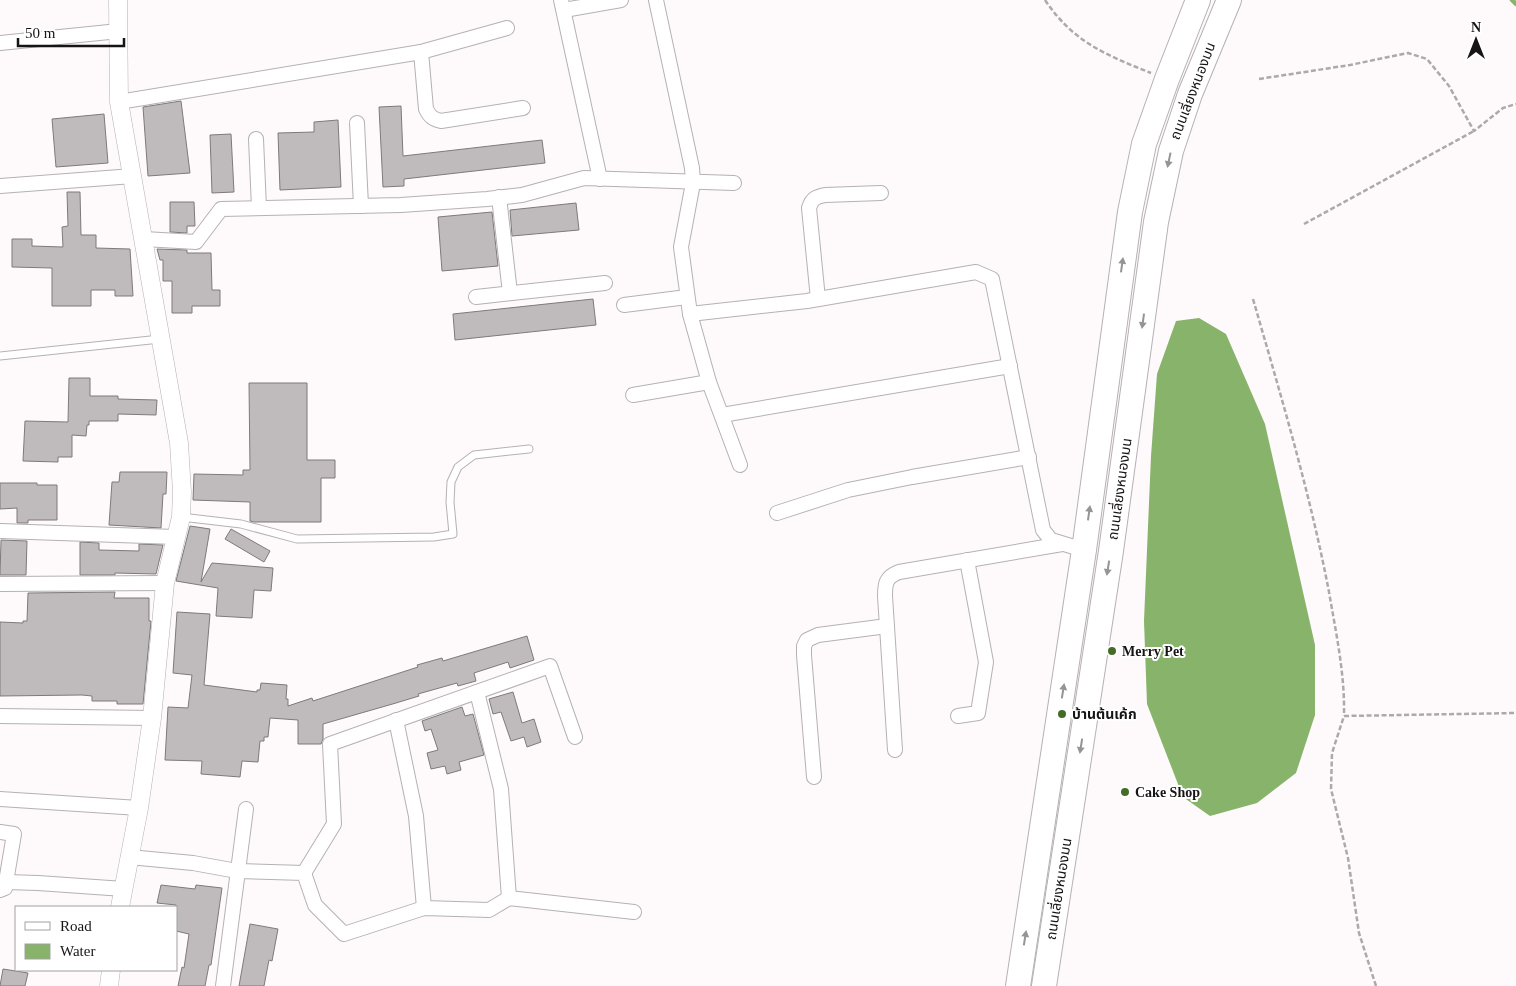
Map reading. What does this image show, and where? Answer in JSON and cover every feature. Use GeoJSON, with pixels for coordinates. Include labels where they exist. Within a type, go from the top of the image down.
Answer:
{"type":"FeatureCollection","features":[{"type":"Feature","properties":{"kind":"highway","name":"ถนนเลี่ยงหนองมน"},"geometry":{"type":"LineString","coordinates":[[1018,986],[1074,547],[1130,212],[1144,144],[1198,0]]}},
{"type":"Feature","properties":{"kind":"highway","name":"ถนนเลี่ยงหนองมน"},"geometry":{"type":"LineString","coordinates":[[1044,986],[1111,551],[1156,222],[1171,151],[1190,94],[1229,0]]}},
{"type":"Feature","properties":{"kind":"street"},"geometry":{"type":"LineString","coordinates":[[118,0],[120,102],[179,443],[182,492],[180,517],[165,583],[152,718],[139,808],[120,906]]}},
{"type":"Feature","properties":{"kind":"street"},"geometry":{"type":"LineString","coordinates":[[600,178],[563,5],[621,0]]}},
{"type":"Feature","properties":{"kind":"street"},"geometry":{"type":"LineString","coordinates":[[656,0],[692,168],[693,182],[681,248],[690,314],[709,382],[740,465]]}},
{"type":"Feature","properties":{"kind":"street"},"geometry":{"type":"LineString","coordinates":[[120,102],[421,52],[507,28]]}},
{"type":"Feature","properties":{"kind":"street"},"geometry":{"type":"LineString","coordinates":[[0,43],[118,32]]}},
{"type":"Feature","properties":{"kind":"street"},"geometry":{"type":"LineString","coordinates":[[421,52],[426,109],[434,119],[441,121],[523,108]]}},
{"type":"Feature","properties":{"kind":"street"},"geometry":{"type":"LineString","coordinates":[[357,124],[361,206]]}},
{"type":"Feature","properties":{"kind":"street"},"geometry":{"type":"LineString","coordinates":[[256,138],[259,208]]}},
{"type":"Feature","properties":{"kind":"street"},"geometry":{"type":"LineString","coordinates":[[0,186],[133,176]]}},
{"type":"Feature","properties":{"kind":"street"},"geometry":{"type":"LineString","coordinates":[[144,239],[196,242],[221,209],[401,205],[499,197],[522,195],[584,178],[734,183]]}},
{"type":"Feature","properties":{"kind":"street"},"geometry":{"type":"LineString","coordinates":[[818,299],[809,208],[812,200],[825,195],[881,193]]}},
{"type":"Feature","properties":{"kind":"street"},"geometry":{"type":"LineString","coordinates":[[499,197],[510,293]]}},
{"type":"Feature","properties":{"kind":"street"},"geometry":{"type":"LineString","coordinates":[[690,314],[818,299],[976,272],[992,279],[1043,530],[1051,540],[1074,547]]}},
{"type":"Feature","properties":{"kind":"street"},"geometry":{"type":"LineString","coordinates":[[476,297],[605,283]]}},
{"type":"Feature","properties":{"kind":"street"},"geometry":{"type":"LineString","coordinates":[[624,305],[687,297]]}},
{"type":"Feature","properties":{"kind":"street"},"geometry":{"type":"LineString","coordinates":[[722,415],[1010,366]]}},
{"type":"Feature","properties":{"kind":"street"},"geometry":{"type":"LineString","coordinates":[[633,395],[709,382]]}},
{"type":"Feature","properties":{"kind":"street"},"geometry":{"type":"LineString","coordinates":[[777,513],[848,490],[1029,457]]}},
{"type":"Feature","properties":{"kind":"street"},"geometry":{"type":"LineString","coordinates":[[0,531],[176,537]]}},
{"type":"Feature","properties":{"kind":"street"},"geometry":{"type":"LineString","coordinates":[[895,750],[885,585],[891,575],[898,572],[967,560],[1074,547]]}},
{"type":"Feature","properties":{"kind":"street"},"geometry":{"type":"LineString","coordinates":[[958,716],[978,713],[986,662],[967,560]]}},
{"type":"Feature","properties":{"kind":"street"},"geometry":{"type":"LineString","coordinates":[[0,584],[165,583]]}},
{"type":"Feature","properties":{"kind":"street"},"geometry":{"type":"LineString","coordinates":[[814,777],[804,646],[807,640],[818,635],[887,626]]}},
{"type":"Feature","properties":{"kind":"street"},"geometry":{"type":"LineString","coordinates":[[304,873],[334,824],[330,744],[550,666],[575,737]]}},
{"type":"Feature","properties":{"kind":"street"},"geometry":{"type":"LineString","coordinates":[[477,692],[501,789],[509,898]]}},
{"type":"Feature","properties":{"kind":"street"},"geometry":{"type":"LineString","coordinates":[[0,716],[152,718]]}},
{"type":"Feature","properties":{"kind":"street"},"geometry":{"type":"LineString","coordinates":[[396,720],[416,816],[424,908]]}},
{"type":"Feature","properties":{"kind":"street"},"geometry":{"type":"LineString","coordinates":[[0,799],[139,808]]}},
{"type":"Feature","properties":{"kind":"street"},"geometry":{"type":"LineString","coordinates":[[222,986],[246,808]]}},
{"type":"Feature","properties":{"kind":"street"},"geometry":{"type":"LineString","coordinates":[[0,832],[14,834],[3,886],[38,883],[124,889]]}},
{"type":"Feature","properties":{"kind":"street"},"geometry":{"type":"LineString","coordinates":[[129,857],[193,863],[238,871],[304,873]]}},
{"type":"Feature","properties":{"kind":"street"},"geometry":{"type":"LineString","coordinates":[[304,873],[315,905],[344,934],[424,908],[489,910],[509,898],[634,912]]}},
{"type":"Feature","properties":{"kind":"street"},"geometry":{"type":"LineString","coordinates":[[108,986],[111,971]]}},
{"type":"Feature","properties":{"kind":"lane"},"geometry":{"type":"LineString","coordinates":[[0,356],[160,338]]}},
{"type":"Feature","properties":{"kind":"lane"},"geometry":{"type":"LineString","coordinates":[[180,517],[241,524],[297,539],[434,537],[453,534],[450,502],[451,482],[458,467],[474,455],[529,449]]}},
{"type":"Feature","properties":{"kind":"path"},"geometry":{"type":"LineString","coordinates":[[1045,0],[1073,33],[1094,48],[1167,79]]}},
{"type":"Feature","properties":{"kind":"path"},"geometry":{"type":"LineString","coordinates":[[1259,80],[1408,53],[1427,60],[1448,86],[1474,131]]}},
{"type":"Feature","properties":{"kind":"path"},"geometry":{"type":"LineString","coordinates":[[1304,224],[1474,131],[1503,108],[1516,104]]}},
{"type":"Feature","properties":{"kind":"path"},"geometry":{"type":"LineString","coordinates":[[1253,299],[1320,542],[1345,689],[1344,716],[1332,753],[1332,790],[1348,858],[1359,933],[1376,986]]}},
{"type":"Feature","properties":{"kind":"path"},"geometry":{"type":"LineString","coordinates":[[1344,716],[1516,712]]}},
{"type":"Feature","properties":{"kind":"water"},"geometry":{"type":"Polygon","coordinates":[[[1199,318],[1226,334],[1265,424],[1315,645],[1315,715],[1296,773],[1257,803],[1210,816],[1183,797],[1147,704],[1144,621],[1151,456],[1157,374],[1176,321],[1199,318]]]}},
{"type":"Feature","properties":{"kind":"building"},"geometry":{"type":"Polygon","coordinates":[[[181,101],[190,173],[148,176],[143,107],[181,101]]]}},
{"type":"Feature","properties":{"kind":"building"},"geometry":{"type":"Polygon","coordinates":[[[401,106],[403,156],[542,140],[545,163],[404,179],[404,186],[383,187],[379,107],[401,106]]]}},
{"type":"Feature","properties":{"kind":"building"},"geometry":{"type":"Polygon","coordinates":[[[104,114],[108,163],[56,167],[52,119],[104,114]]]}},
{"type":"Feature","properties":{"kind":"building"},"geometry":{"type":"Polygon","coordinates":[[[338,120],[341,187],[280,190],[278,133],[314,132],[314,122],[338,120]]]}},
{"type":"Feature","properties":{"kind":"building"},"geometry":{"type":"Polygon","coordinates":[[[231,134],[234,192],[212,193],[210,135],[231,134]]]}},
{"type":"Feature","properties":{"kind":"building"},"geometry":{"type":"Polygon","coordinates":[[[67,192],[80,192],[81,235],[96,235],[96,248],[130,249],[133,296],[115,296],[115,290],[91,290],[91,306],[52,306],[52,268],[12,267],[12,239],[32,239],[32,246],[63,247],[62,227],[68,226],[67,192]]]}},
{"type":"Feature","properties":{"kind":"building"},"geometry":{"type":"Polygon","coordinates":[[[170,202],[194,202],[195,226],[187,226],[187,233],[170,232],[170,202]]]}},
{"type":"Feature","properties":{"kind":"building"},"geometry":{"type":"Polygon","coordinates":[[[576,203],[579,230],[512,236],[510,210],[576,203]]]}},
{"type":"Feature","properties":{"kind":"building"},"geometry":{"type":"Polygon","coordinates":[[[492,212],[498,266],[442,271],[438,217],[492,212]]]}},
{"type":"Feature","properties":{"kind":"building"},"geometry":{"type":"Polygon","coordinates":[[[157,249],[187,250],[187,253],[211,253],[212,290],[220,290],[220,306],[192,306],[192,313],[172,313],[172,281],[163,281],[163,260],[160,260],[157,249]]]}},
{"type":"Feature","properties":{"kind":"building"},"geometry":{"type":"Polygon","coordinates":[[[593,299],[596,325],[455,340],[453,314],[593,299]]]}},
{"type":"Feature","properties":{"kind":"building"},"geometry":{"type":"Polygon","coordinates":[[[69,378],[90,378],[90,396],[118,396],[118,399],[157,400],[156,415],[118,414],[118,421],[89,421],[86,436],[72,435],[72,457],[58,457],[58,462],[23,461],[25,421],[68,422],[69,378]]]}},
{"type":"Feature","properties":{"kind":"building"},"geometry":{"type":"Polygon","coordinates":[[[249,383],[307,383],[307,460],[335,460],[335,478],[321,478],[321,522],[254,522],[250,521],[250,502],[193,500],[194,474],[243,475],[243,470],[250,470],[249,383]]]}},
{"type":"Feature","properties":{"kind":"building"},"geometry":{"type":"Polygon","coordinates":[[[120,472],[167,472],[166,494],[163,494],[161,528],[109,525],[112,482],[119,482],[120,472]]]}},
{"type":"Feature","properties":{"kind":"building"},"geometry":{"type":"Polygon","coordinates":[[[0,483],[57,485],[57,520],[28,520],[28,523],[17,523],[17,508],[0,509],[0,483]]]}},
{"type":"Feature","properties":{"kind":"building"},"geometry":{"type":"Polygon","coordinates":[[[190,526],[210,529],[201,582],[212,563],[273,568],[271,591],[254,590],[252,618],[216,616],[218,588],[176,581],[190,526]]]}},
{"type":"Feature","properties":{"kind":"building"},"geometry":{"type":"Polygon","coordinates":[[[231,529],[270,551],[264,562],[225,539],[231,529]]]}},
{"type":"Feature","properties":{"kind":"building"},"geometry":{"type":"Polygon","coordinates":[[[1,540],[27,541],[26,575],[0,575],[1,540]]]}},
{"type":"Feature","properties":{"kind":"building"},"geometry":{"type":"Polygon","coordinates":[[[80,542],[99,543],[99,550],[139,551],[139,544],[163,545],[156,574],[115,573],[115,575],[80,575],[80,542]]]}},
{"type":"Feature","properties":{"kind":"building"},"geometry":{"type":"Polygon","coordinates":[[[115,592],[114,598],[149,598],[149,621],[151,621],[143,704],[117,704],[117,701],[92,701],[92,696],[82,695],[0,696],[0,622],[23,623],[23,621],[27,621],[28,593],[115,592]]]}},
{"type":"Feature","properties":{"kind":"building"},"geometry":{"type":"Polygon","coordinates":[[[177,612],[210,614],[204,685],[257,692],[257,690],[260,690],[261,683],[287,685],[286,699],[288,699],[288,706],[312,698],[313,701],[418,667],[417,665],[442,658],[443,661],[527,636],[534,660],[510,668],[508,662],[474,673],[476,681],[458,686],[457,683],[323,724],[321,744],[298,744],[298,720],[270,718],[268,737],[264,737],[264,741],[260,741],[258,762],[242,761],[240,777],[201,774],[202,761],[165,760],[168,707],[188,708],[192,675],[173,673],[177,612]]]}},
{"type":"Feature","properties":{"kind":"building"},"geometry":{"type":"Polygon","coordinates":[[[513,692],[522,723],[534,719],[541,742],[527,747],[524,737],[511,741],[501,712],[493,714],[489,699],[513,692]]]}},
{"type":"Feature","properties":{"kind":"building"},"geometry":{"type":"Polygon","coordinates":[[[462,707],[465,716],[473,714],[484,755],[459,762],[461,770],[447,774],[445,766],[431,769],[427,753],[438,750],[431,729],[425,731],[422,721],[462,707]]]}},
{"type":"Feature","properties":{"kind":"building"},"geometry":{"type":"Polygon","coordinates":[[[161,885],[195,889],[196,885],[222,888],[211,965],[209,965],[205,986],[178,986],[182,967],[184,968],[189,934],[178,931],[178,906],[157,903],[161,885]]]}},
{"type":"Feature","properties":{"kind":"building"},"geometry":{"type":"Polygon","coordinates":[[[250,924],[278,929],[272,961],[269,960],[264,986],[239,986],[250,924]]]}},
{"type":"Feature","properties":{"kind":"building"},"geometry":{"type":"Polygon","coordinates":[[[3,969],[28,973],[25,986],[0,986],[3,969]]]}},
{"type":"Feature","properties":{"kind":"waterway"},"geometry":{"type":"LineString","coordinates":[[1512,0],[1516,4]]}},
{"type":"Feature","properties":{"kind":"place","name":"Merry Pet"},"geometry":{"type":"Point","coordinates":[1112,651]}},
{"type":"Feature","properties":{"kind":"place","name":"บ้านต้นเค้ก"},"geometry":{"type":"Point","coordinates":[1062,714]}},
{"type":"Feature","properties":{"kind":"place","name":"Cake Shop"},"geometry":{"type":"Point","coordinates":[1125,792]}}]}
